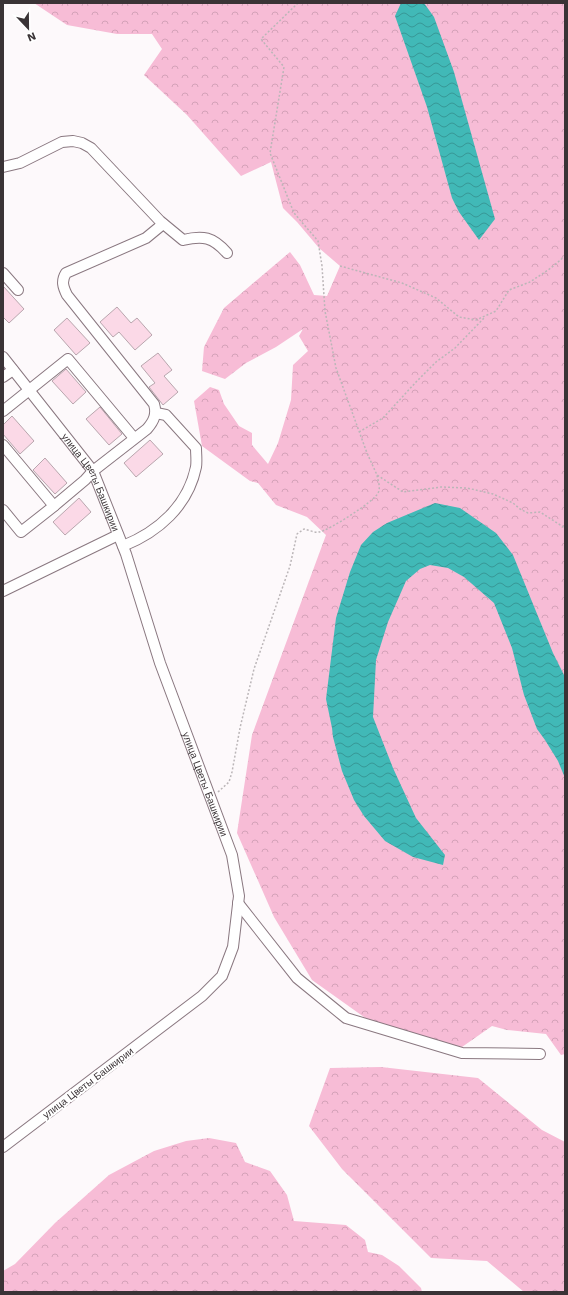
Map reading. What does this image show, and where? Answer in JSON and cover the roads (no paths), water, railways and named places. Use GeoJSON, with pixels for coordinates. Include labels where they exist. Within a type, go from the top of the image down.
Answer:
{"type":"FeatureCollection","features":[{"type":"Feature","properties":{"kind":"street"},"geometry":{"type":"LineString","coordinates":[[3,168],[20,163],[62,142],[73,141],[82,143],[91,148],[163,224],[183,240],[194,237],[209,238],[219,243],[227,253]]}},
{"type":"Feature","properties":{"kind":"street"},"geometry":{"type":"LineString","coordinates":[[3,510],[21,532],[54,506],[93,471],[147,429],[153,422],[156,413],[154,404],[67,295],[63,278],[66,273],[146,238],[163,224]]}},
{"type":"Feature","properties":{"kind":"street"},"geometry":{"type":"LineString","coordinates":[[3,273],[18,290]]}},
{"type":"Feature","properties":{"kind":"street","name":"улица Цветы Башкирии"},"geometry":{"type":"LineString","coordinates":[[3,357],[93,471],[123,546],[160,662],[232,855],[239,896],[233,947],[222,976],[202,996],[3,1147]]}},
{"type":"Feature","properties":{"kind":"street"},"geometry":{"type":"LineString","coordinates":[[3,411],[68,359],[134,438]]}},
{"type":"Feature","properties":{"kind":"street"},"geometry":{"type":"LineString","coordinates":[[3,377],[13,370]]}},
{"type":"Feature","properties":{"kind":"street"},"geometry":{"type":"LineString","coordinates":[[123,546],[134,542],[160,525],[174,512],[181,504],[191,484],[196,466],[196,448],[166,415],[156,413]]}},
{"type":"Feature","properties":{"kind":"street"},"geometry":{"type":"LineString","coordinates":[[3,444],[54,506]]}},
{"type":"Feature","properties":{"kind":"street"},"geometry":{"type":"LineString","coordinates":[[3,591],[118,535]]}},
{"type":"Feature","properties":{"kind":"street"},"geometry":{"type":"LineString","coordinates":[[238,903],[297,978],[346,1018],[462,1053],[540,1054]]}},
{"type":"Feature","properties":{"kind":"water"},"geometry":{"type":"Polygon","coordinates":[[[401,3],[424,3],[434,17],[454,72],[495,219],[479,240],[459,212],[452,198],[427,107],[395,16],[401,3]]]}},
{"type":"Feature","properties":{"kind":"water"},"geometry":{"type":"Polygon","coordinates":[[[435,503],[460,508],[496,533],[513,555],[553,653],[565,677],[565,778],[558,761],[537,729],[524,695],[512,648],[494,603],[464,577],[448,568],[430,565],[420,569],[406,581],[388,622],[376,660],[373,717],[393,768],[416,818],[445,855],[443,865],[413,857],[385,841],[364,816],[354,800],[342,771],[333,737],[326,699],[336,618],[350,572],[361,545],[373,532],[387,523],[435,503]]]}}]}
